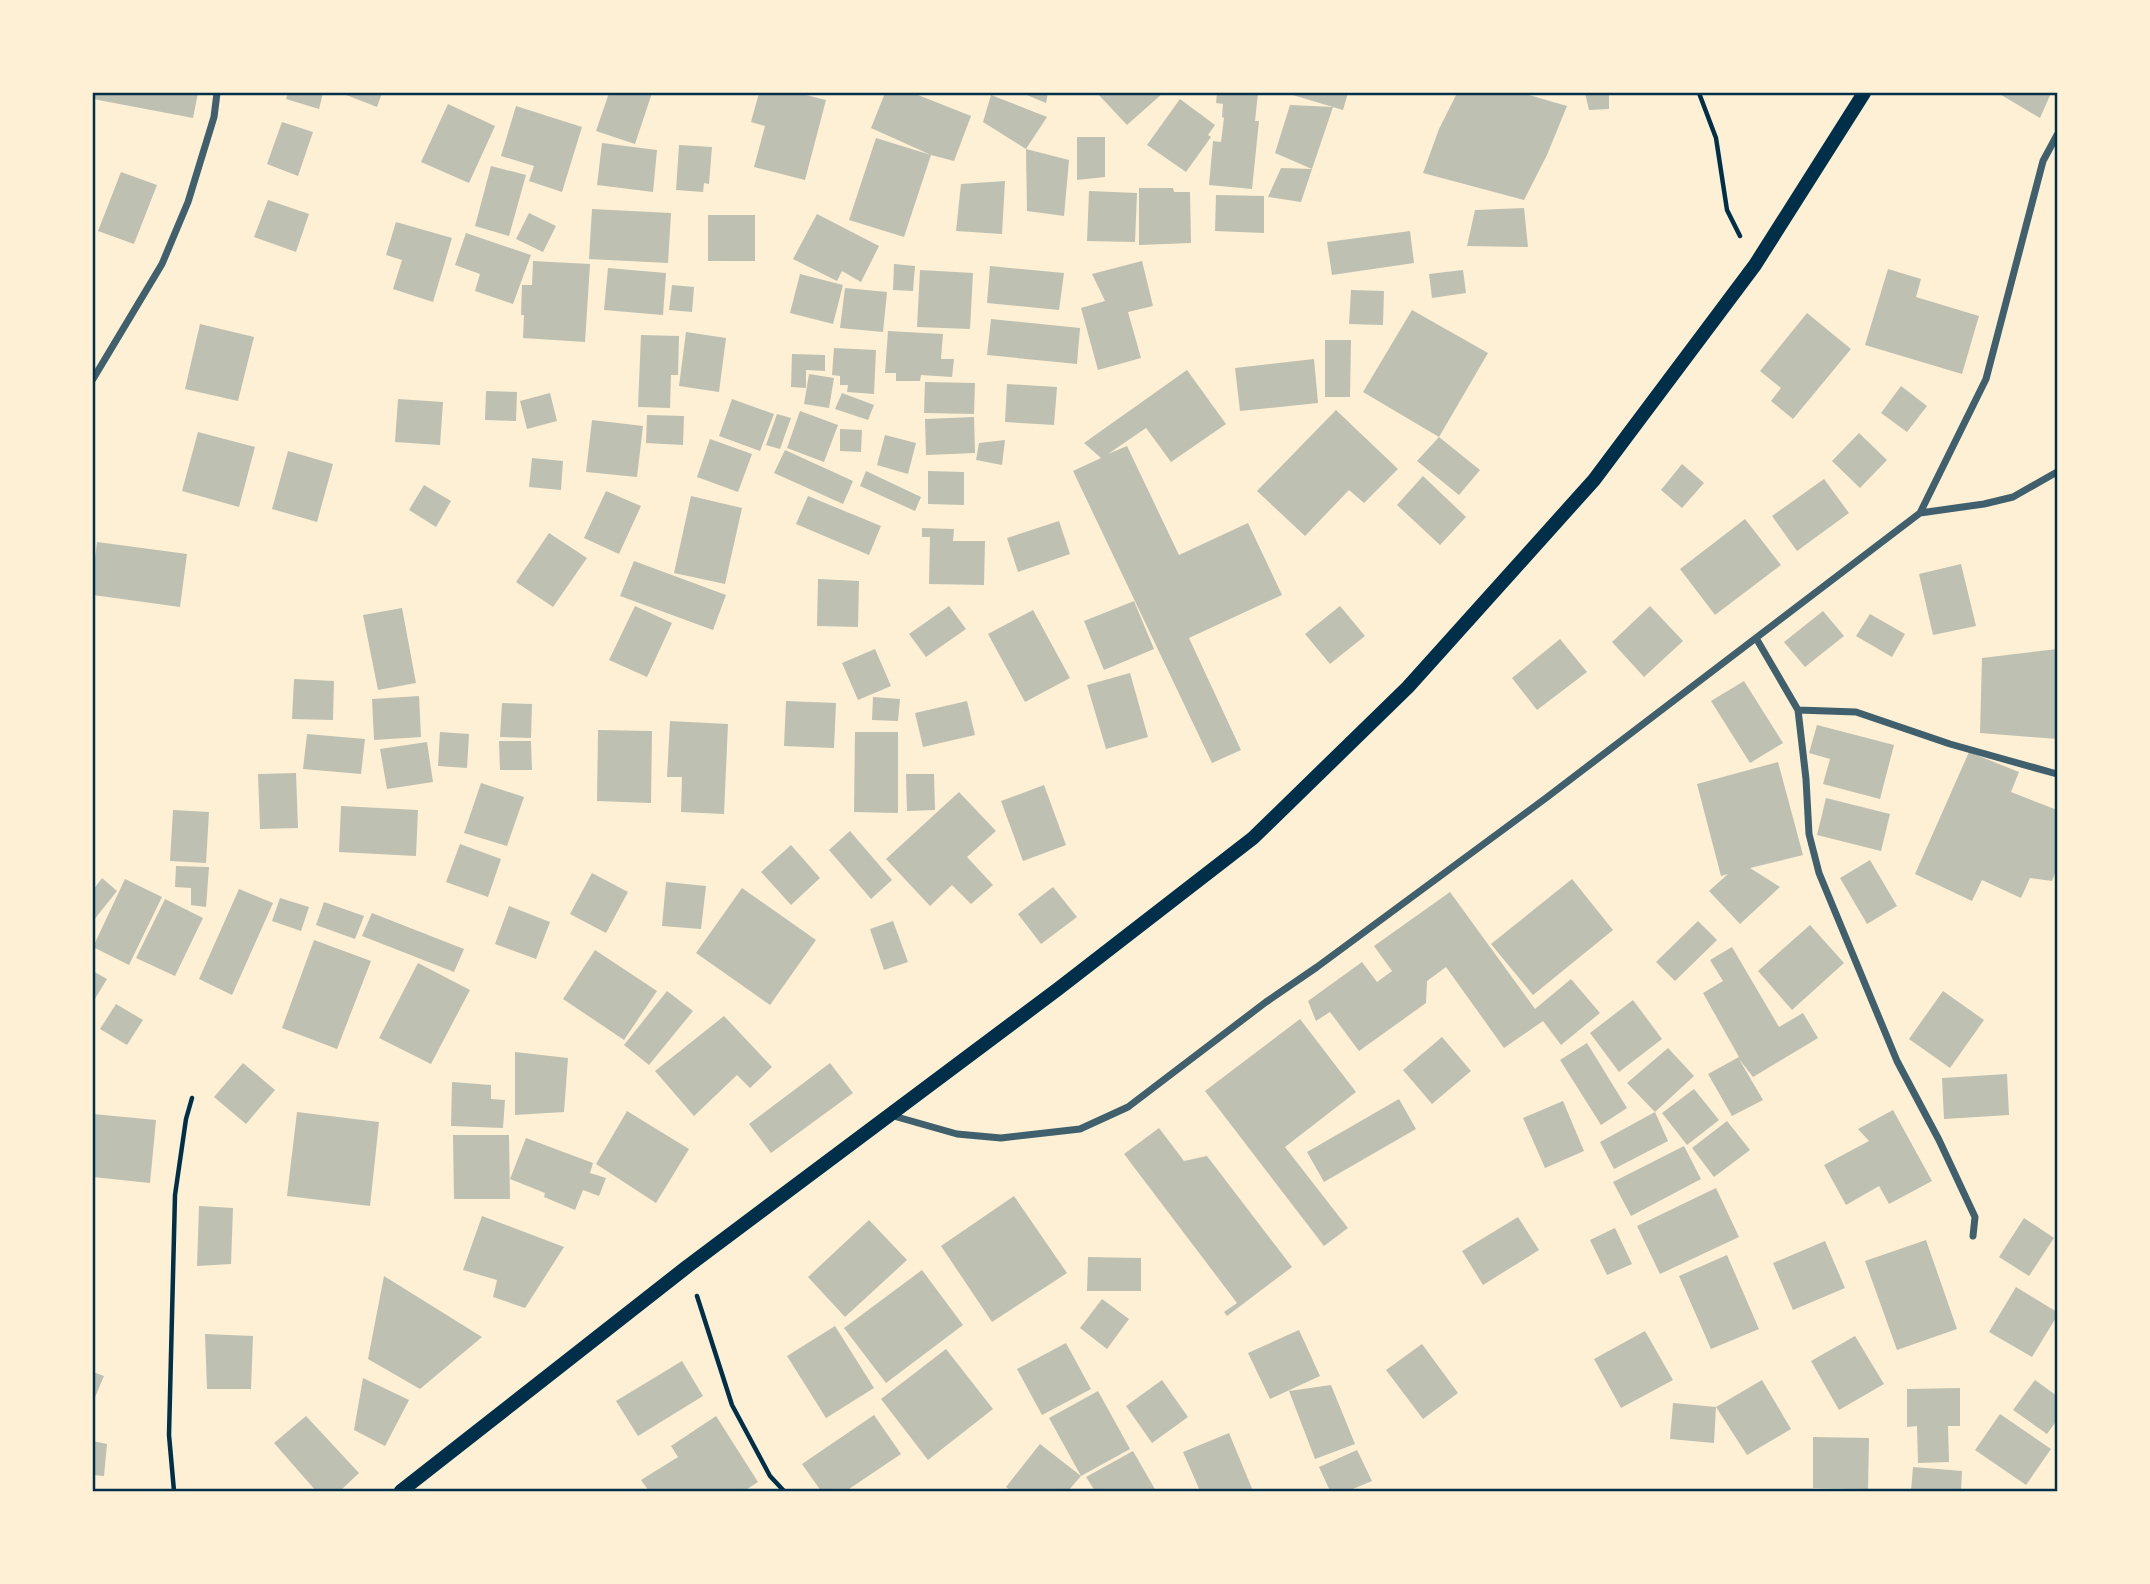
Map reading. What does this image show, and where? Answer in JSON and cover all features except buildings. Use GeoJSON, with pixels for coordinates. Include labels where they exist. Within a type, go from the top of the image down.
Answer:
{"type":"FeatureCollection","features":[{"type":"Feature","properties":{"kind":"main road"},"geometry":{"type":"LineString","coordinates":[[401,1491],[688,1266],[1253,838],[1408,687],[1594,480],[1755,265],[1864,93]]}},
{"type":"Feature","properties":{"kind":"street"},"geometry":{"type":"LineString","coordinates":[[93,379],[162,264],[188,202],[214,117],[217,93]]}},
{"type":"Feature","properties":{"kind":"street"},"geometry":{"type":"LineString","coordinates":[[890,1115],[957,1134],[1001,1138],[1080,1129],[1128,1107],[1266,1002],[1546,798],[1920,513],[1986,379],[2043,161],[2057,135]]}},
{"type":"Feature","properties":{"kind":"street"},"geometry":{"type":"LineString","coordinates":[[1920,513],[2013,497],[2057,472]]}},
{"type":"Feature","properties":{"kind":"street"},"geometry":{"type":"LineString","coordinates":[[1756,638],[1798,710],[1809,834],[1819,873],[1898,1061],[1975,1217],[1973,1236]]}},
{"type":"Feature","properties":{"kind":"street"},"geometry":{"type":"LineString","coordinates":[[1798,710],[1856,712],[1950,744],[2057,774]]}},
{"type":"Feature","properties":{"kind":"path"},"geometry":{"type":"LineString","coordinates":[[1699,93],[1716,138],[1727,210],[1755,265]]}},
{"type":"Feature","properties":{"kind":"path"},"geometry":{"type":"LineString","coordinates":[[174,1491],[169,1435],[175,1195],[186,1119],[192,1097]]}},
{"type":"Feature","properties":{"kind":"path"},"geometry":{"type":"LineString","coordinates":[[688,1266],[732,1405],[770,1476],[784,1491]]}}]}
